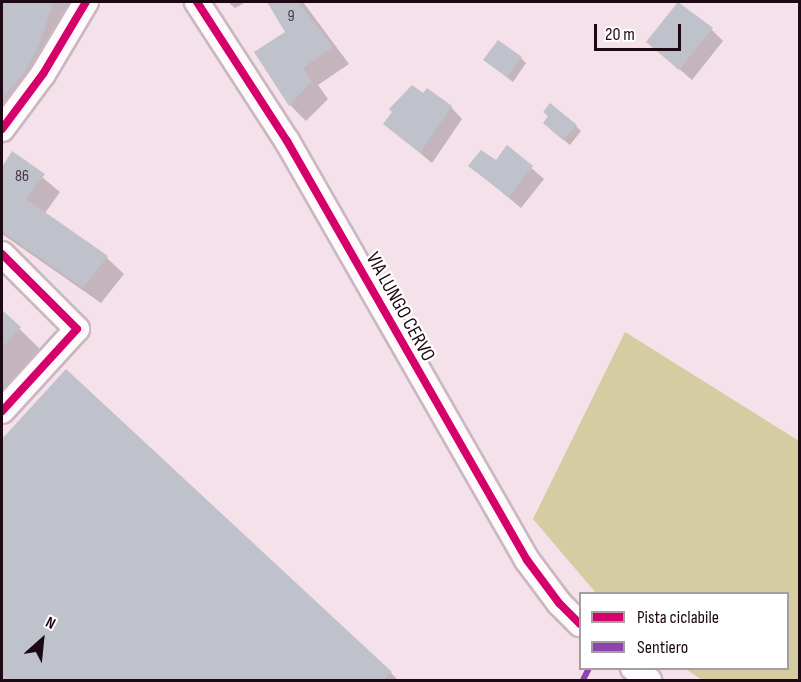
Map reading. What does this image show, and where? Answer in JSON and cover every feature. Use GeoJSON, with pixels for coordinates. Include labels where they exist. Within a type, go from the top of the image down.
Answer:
{"type":"FeatureCollection","features":[{"type":"Feature","properties":{"kind":"street"},"geometry":{"type":"LineString","coordinates":[[2,129],[44,74],[86,2]]}},
{"type":"Feature","properties":{"kind":"street","name":"VIA LUNGO CERVO"},"geometry":{"type":"LineString","coordinates":[[197,2],[287,141],[527,560],[559,603],[579,623]]}},
{"type":"Feature","properties":{"kind":"street"},"geometry":{"type":"LineString","coordinates":[[2,254],[77,329],[2,411]]}},
{"type":"Feature","properties":{"kind":"street"},"geometry":{"type":"LineString","coordinates":[[634,670],[649,681]]}},
{"type":"Feature","properties":{"kind":"shaded area"},"geometry":{"type":"Polygon","coordinates":[[[625,332],[799,441],[799,680],[702,680],[687,670],[789,670],[789,592],[595,592],[533,519],[625,332]]]}},
{"type":"Feature","properties":{"kind":"building"},"geometry":{"type":"Polygon","coordinates":[[[2,2],[54,2],[38,48],[24,73],[2,100],[2,2]]]}},
{"type":"Feature","properties":{"kind":"building"},"geometry":{"type":"Polygon","coordinates":[[[267,2],[298,2],[333,47],[303,68],[312,81],[289,106],[254,52],[285,32],[267,2]]]}},
{"type":"Feature","properties":{"kind":"building"},"geometry":{"type":"Polygon","coordinates":[[[678,2],[713,28],[679,70],[646,42],[678,2]]]}},
{"type":"Feature","properties":{"kind":"building"},"geometry":{"type":"Polygon","coordinates":[[[498,40],[522,57],[507,77],[483,60],[498,40]]]}},
{"type":"Feature","properties":{"kind":"building"},"geometry":{"type":"Polygon","coordinates":[[[412,85],[423,93],[427,88],[452,106],[420,153],[383,124],[392,112],[389,109],[412,85]]]}},
{"type":"Feature","properties":{"kind":"building"},"geometry":{"type":"Polygon","coordinates":[[[550,103],[577,125],[563,140],[543,123],[548,116],[543,112],[550,103]]]}},
{"type":"Feature","properties":{"kind":"building"},"geometry":{"type":"Polygon","coordinates":[[[507,145],[533,166],[509,197],[468,166],[481,150],[496,160],[507,145]]]}},
{"type":"Feature","properties":{"kind":"building"},"geometry":{"type":"Polygon","coordinates":[[[12,151],[45,174],[26,199],[108,256],[83,288],[2,231],[2,167],[12,151]]]}},
{"type":"Feature","properties":{"kind":"building"},"geometry":{"type":"Polygon","coordinates":[[[2,310],[21,327],[2,348],[2,310]]]}},
{"type":"Feature","properties":{"kind":"building"},"geometry":{"type":"Polygon","coordinates":[[[66,369],[392,672],[383,680],[2,680],[2,439],[66,369]]]}},
{"type":"Feature","properties":{"kind":"marked path"},"geometry":{"type":"LineString","coordinates":[[583,680],[588,670]]}},
{"type":"Feature","properties":{"kind":"cycle path"},"geometry":{"type":"LineString","coordinates":[[2,129],[43,74],[86,2]]}},
{"type":"Feature","properties":{"kind":"cycle path"},"geometry":{"type":"LineString","coordinates":[[197,2],[287,141],[527,560],[559,603],[579,623]]}},
{"type":"Feature","properties":{"kind":"cycle path"},"geometry":{"type":"LineString","coordinates":[[2,254],[77,329],[2,411]]}}]}
